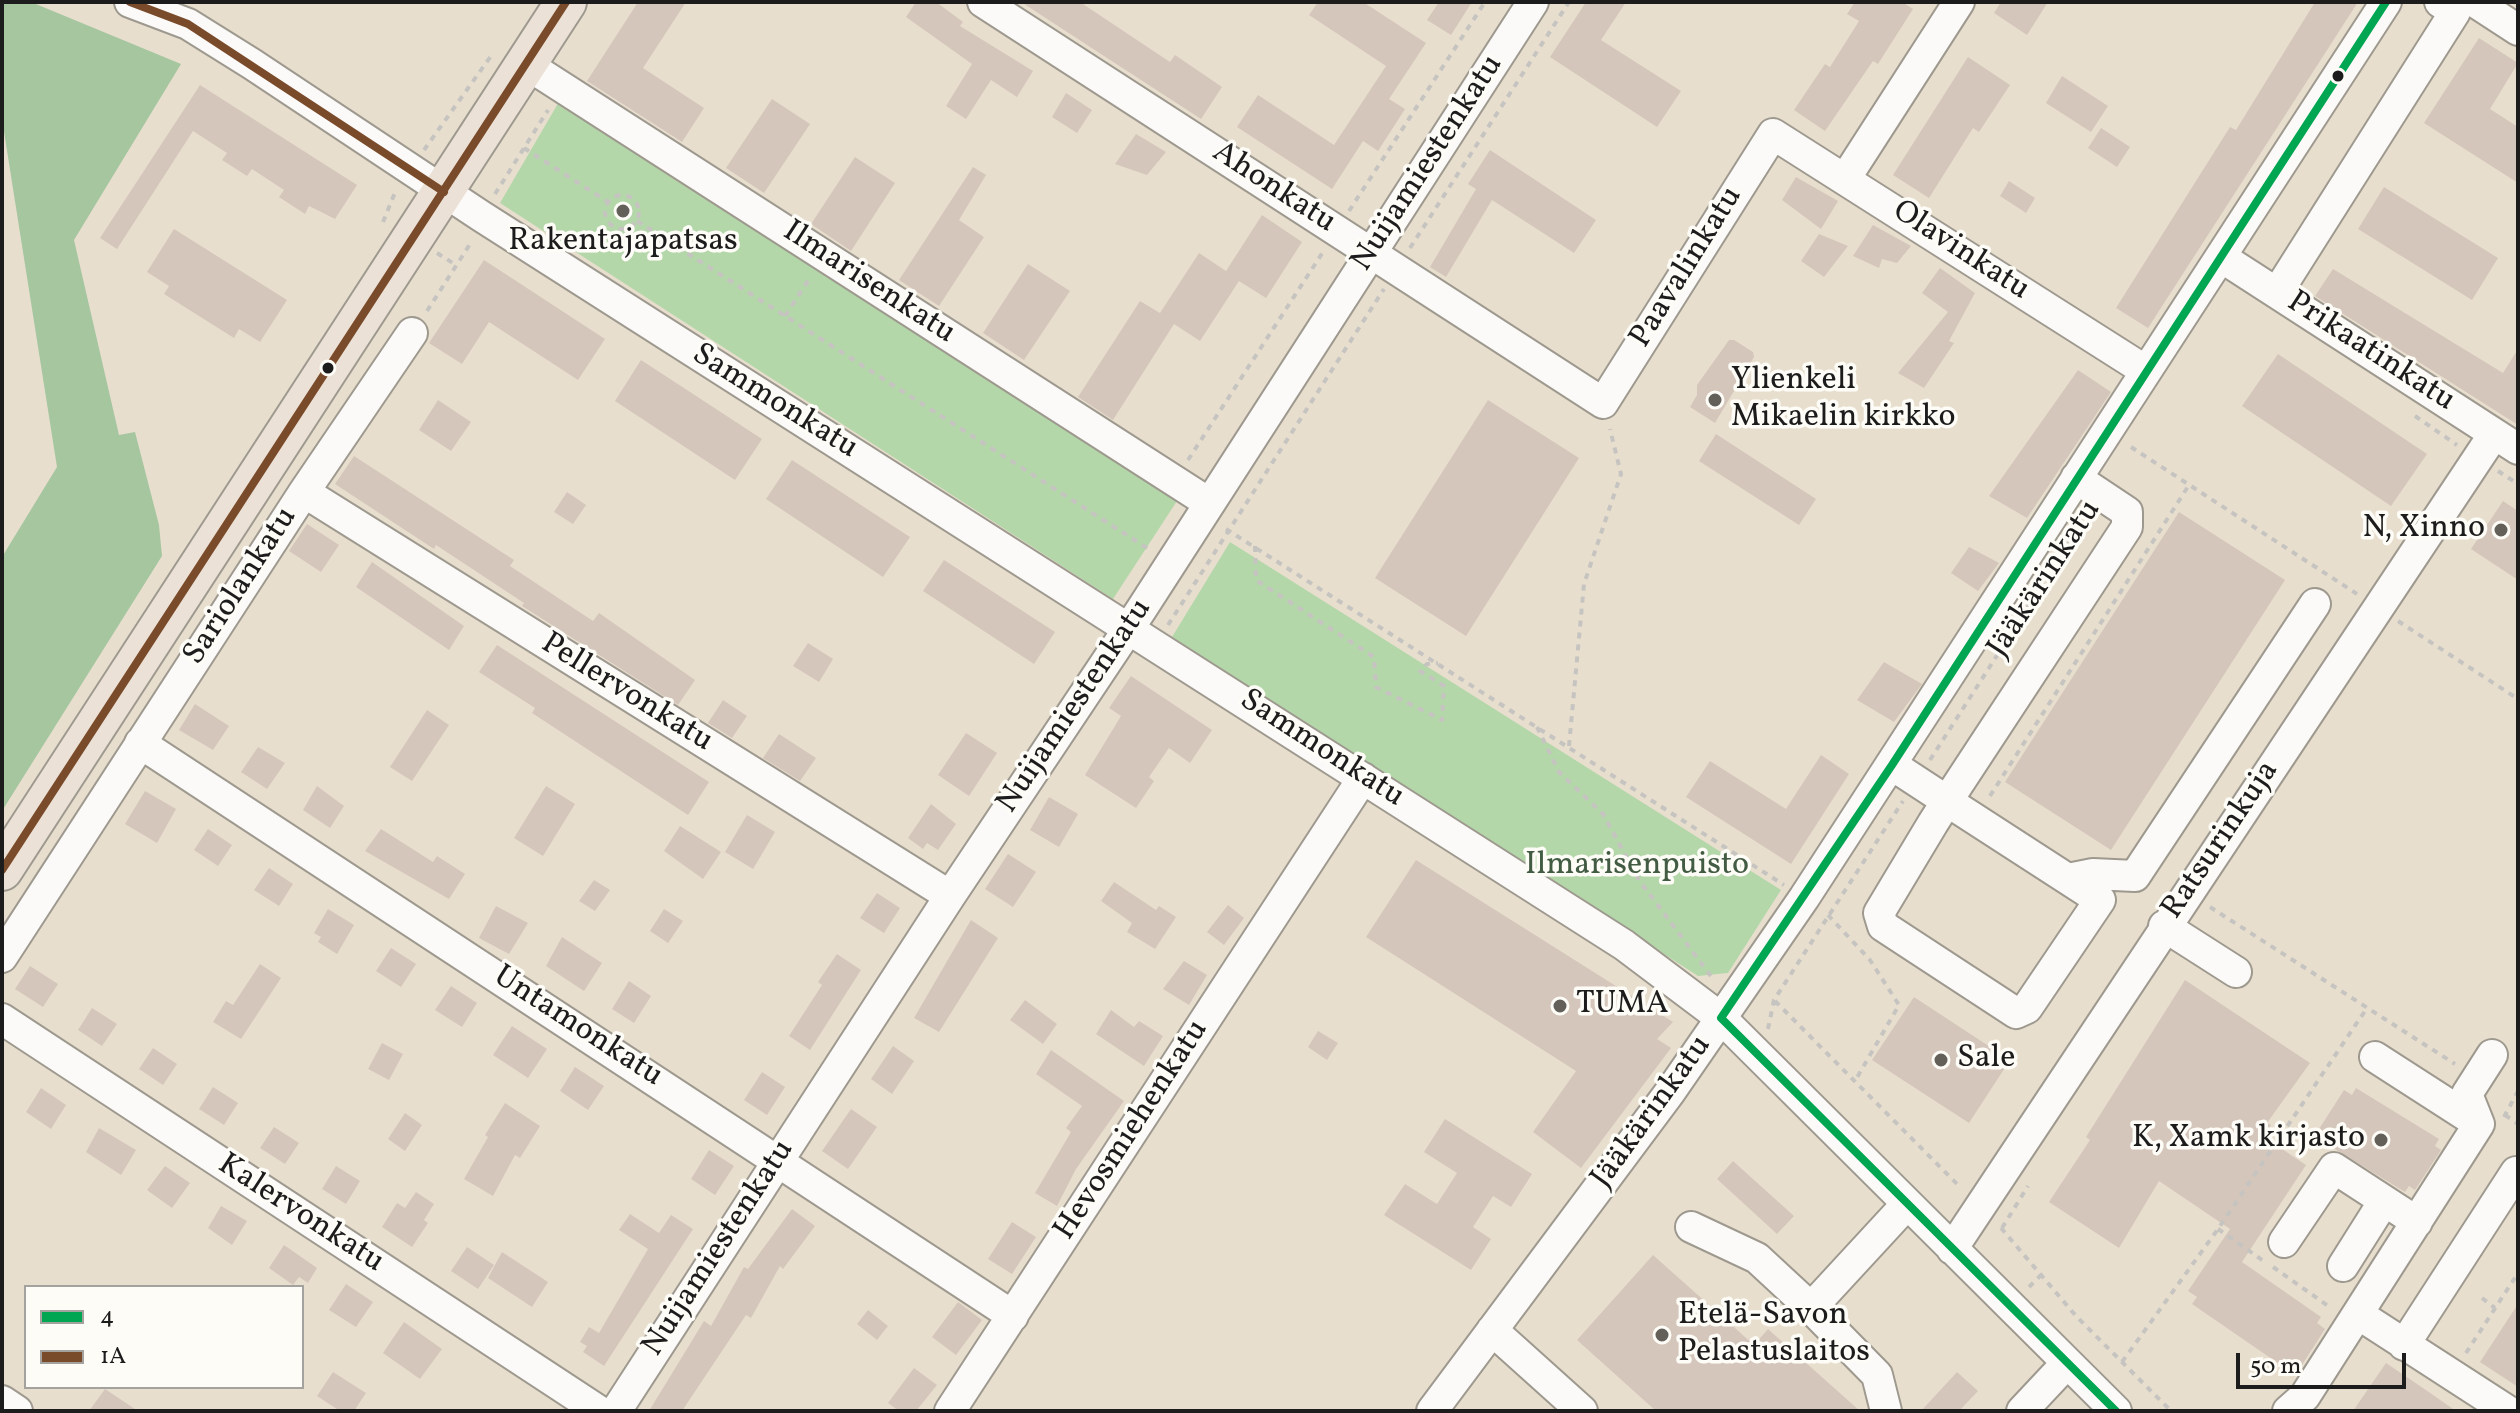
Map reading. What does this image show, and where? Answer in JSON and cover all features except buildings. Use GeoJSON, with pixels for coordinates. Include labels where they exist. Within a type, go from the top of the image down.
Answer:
{"type":"FeatureCollection","features":[{"type":"Feature","properties":{"kind":"main road"},"geometry":{"type":"LineString","coordinates":[[2,870],[566,2]]}},
{"type":"Feature","properties":{"kind":"street","name":"Sammonkatu"},"geometry":{"type":"LineString","coordinates":[[130,2],[188,24],[481,216],[1130,627],[1624,945],[1721,1018],[2116,1411]]}},
{"type":"Feature","properties":{"kind":"street","name":"Ahonkatu"},"geometry":{"type":"LineString","coordinates":[[983,2],[1603,403]]}},
{"type":"Feature","properties":{"kind":"street","name":"Nuijamiestenkatu"},"geometry":{"type":"LineString","coordinates":[[616,1411],[950,896],[1130,627],[1533,2]]}},
{"type":"Feature","properties":{"kind":"street"},"geometry":{"type":"LineString","coordinates":[[1845,179],[1959,2]]}},
{"type":"Feature","properties":{"kind":"street","name":"Jääkärinkatu"},"geometry":{"type":"LineString","coordinates":[[1432,1411],[1721,1018],[1804,898],[1904,773],[2098,491],[2146,371],[2386,2]]}},
{"type":"Feature","properties":{"kind":"street"},"geometry":{"type":"LineString","coordinates":[[2277,293],[2458,4],[2518,30]]}},
{"type":"Feature","properties":{"kind":"street","name":"Ilmarisenkatu"},"geometry":{"type":"LineString","coordinates":[[526,64],[1209,503]]}},
{"type":"Feature","properties":{"kind":"street","name":"Olavinkatu"},"geometry":{"type":"LineString","coordinates":[[1773,134],[2146,371]]}},
{"type":"Feature","properties":{"kind":"street","name":"Paavalinkatu"},"geometry":{"type":"LineString","coordinates":[[1603,403],[1773,134]]}},
{"type":"Feature","properties":{"kind":"street","name":"Prikaatinkatu"},"geometry":{"type":"LineString","coordinates":[[2221,257],[2506,442]]}},
{"type":"Feature","properties":{"kind":"street","name":"Sariolankatu"},"geometry":{"type":"LineString","coordinates":[[2,957],[304,492],[412,333]]}},
{"type":"Feature","properties":{"kind":"street","name":"Ratsurinkuja"},"geometry":{"type":"LineString","coordinates":[[1952,1249],[2164,926],[2381,610],[2506,442]]}},
{"type":"Feature","properties":{"kind":"street"},"geometry":{"type":"LineString","coordinates":[[1904,773],[1947,801],[2068,879],[2100,900],[2027,1008],[2016,1013],[1883,926],[1879,913],[1947,801],[2119,543],[2127,527],[2127,512],[2098,491]]}},
{"type":"Feature","properties":{"kind":"street","name":"Pellervonkatu"},"geometry":{"type":"LineString","coordinates":[[304,492],[950,896]]}},
{"type":"Feature","properties":{"kind":"street"},"geometry":{"type":"LineString","coordinates":[[2068,879],[2093,874],[2135,876],[2315,604]]}},
{"type":"Feature","properties":{"kind":"street","name":"Untamonkatu"},"geometry":{"type":"LineString","coordinates":[[140,743],[1013,1316]]}},
{"type":"Feature","properties":{"kind":"street","name":"Hevosmiehenkatu"},"geometry":{"type":"LineString","coordinates":[[950,1411],[1363,778]]}},
{"type":"Feature","properties":{"kind":"street"},"geometry":{"type":"LineString","coordinates":[[2164,926],[2236,972]]}},
{"type":"Feature","properties":{"kind":"street","name":"Kalervonkatu"},"geometry":{"type":"LineString","coordinates":[[2,1019],[599,1411]]}},
{"type":"Feature","properties":{"kind":"street"},"geometry":{"type":"LineString","coordinates":[[2375,1057],[2492,1120]]}},
{"type":"Feature","properties":{"kind":"street"},"geometry":{"type":"LineString","coordinates":[[2484,1067],[2467,1094],[2492,1120]]}},
{"type":"Feature","properties":{"kind":"street"},"geometry":{"type":"LineString","coordinates":[[2288,1411],[2305,1396],[2417,1222],[2492,1120]]}},
{"type":"Feature","properties":{"kind":"street"},"geometry":{"type":"LineString","coordinates":[[2284,1242],[2334,1168],[2417,1222]]}},
{"type":"Feature","properties":{"kind":"street"},"geometry":{"type":"LineString","coordinates":[[2404,1345],[2516,1172]]}},
{"type":"Feature","properties":{"kind":"street"},"geometry":{"type":"LineString","coordinates":[[2343,1266],[2384,1201]]}},
{"type":"Feature","properties":{"kind":"street"},"geometry":{"type":"LineString","coordinates":[[1811,1308],[1907,1204]]}},
{"type":"Feature","properties":{"kind":"street"},"geometry":{"type":"LineString","coordinates":[[1691,1227],[1757,1258],[1811,1308],[1877,1375],[1886,1411]]}},
{"type":"Feature","properties":{"kind":"street"},"geometry":{"type":"LineString","coordinates":[[2356,1318],[2508,1411]]}},
{"type":"Feature","properties":{"kind":"street"},"geometry":{"type":"LineString","coordinates":[[1492,1330],[1582,1411]]}},
{"type":"Feature","properties":{"kind":"street"},"geometry":{"type":"LineString","coordinates":[[2022,1411],[2067,1363]]}},
{"type":"Feature","properties":{"kind":"street"},"geometry":{"type":"LineString","coordinates":[[2,1401],[17,1411]]}},
{"type":"Feature","properties":{"kind":"path"},"geometry":{"type":"LineString","coordinates":[[1156,644],[1567,3]]}},
{"type":"Feature","properties":{"kind":"path"},"geometry":{"type":"LineString","coordinates":[[524,148],[608,202]]}},
{"type":"Feature","properties":{"kind":"path"},"geometry":{"type":"LineString","coordinates":[[619,194],[630,196],[640,210],[637,221],[624,229],[612,226],[605,217],[608,202],[619,194]]}},
{"type":"Feature","properties":{"kind":"path"},"geometry":{"type":"LineString","coordinates":[[412,333],[472,240],[481,216]]}},
{"type":"Feature","properties":{"kind":"path"},"geometry":{"type":"LineString","coordinates":[[637,221],[1151,551]]}},
{"type":"Feature","properties":{"kind":"path"},"geometry":{"type":"LineString","coordinates":[[785,316],[824,256]]}},
{"type":"Feature","properties":{"kind":"path"},"geometry":{"type":"LineString","coordinates":[[1569,746],[1584,584],[1621,474],[1603,403]]}},
{"type":"Feature","properties":{"kind":"path","name":"Jääkärinkatu"},"geometry":{"type":"LineString","coordinates":[[1753,1050],[1769,1027],[1774,1000],[1830,916],[1904,773],[2131,447],[2189,485]]}},
{"type":"Feature","properties":{"kind":"path"},"geometry":{"type":"LineString","coordinates":[[1985,805],[2189,485],[2518,699]]}},
{"type":"Feature","properties":{"kind":"path"},"geometry":{"type":"LineString","coordinates":[[1229,531],[1804,898]]}},
{"type":"Feature","properties":{"kind":"path"},"geometry":{"type":"LineString","coordinates":[[1255,546],[1256,580],[1374,657],[1376,687],[1442,720],[1444,686],[1420,671],[1427,664],[1440,663]]}},
{"type":"Feature","properties":{"kind":"path"},"geometry":{"type":"LineString","coordinates":[[1535,724],[1559,772],[1603,814],[1639,880],[1714,978]]}},
{"type":"Feature","properties":{"kind":"path"},"geometry":{"type":"LineString","coordinates":[[2200,913],[2207,905],[2367,1008],[2484,1067]]}},
{"type":"Feature","properties":{"kind":"path"},"geometry":{"type":"LineString","coordinates":[[1830,916],[1870,960],[1899,1005],[1855,1081]]}},
{"type":"Feature","properties":{"kind":"path"},"geometry":{"type":"LineString","coordinates":[[2122,1362],[2218,1229],[2367,1008]]}},
{"type":"Feature","properties":{"kind":"path"},"geometry":{"type":"LineString","coordinates":[[2513,1099],[2518,1091]]}},
{"type":"Feature","properties":{"kind":"path"},"geometry":{"type":"LineString","coordinates":[[2492,1120],[2518,1124]]}},
{"type":"Feature","properties":{"kind":"path"},"geometry":{"type":"LineString","coordinates":[[2218,1229],[2356,1318]]}},
{"type":"Feature","properties":{"kind":"path"},"geometry":{"type":"LineString","coordinates":[[2452,1375],[2518,1273]]}},
{"type":"Feature","properties":{"kind":"path"},"geometry":{"type":"LineString","coordinates":[[2482,1298],[2495,1308]]}},
{"type":"Feature","properties":{"kind":"green space"},"geometry":{"type":"Polygon","coordinates":[[[2,2],[31,2],[181,64],[74,240],[119,435],[135,432],[159,525],[162,556],[2,811],[2,557],[57,467],[2,119],[2,2]]]}},
{"type":"Feature","properties":{"kind":"green space"},"geometry":{"type":"Polygon","coordinates":[[[560,100],[1177,501],[1113,599],[500,203],[560,100]]]}},
{"type":"Feature","properties":{"kind":"green space","name":"Ilmarisenpuisto"},"geometry":{"type":"Polygon","coordinates":[[[1230,542],[1781,890],[1728,973],[1698,976],[1172,637],[1230,542]]]}},
{"type":"Feature","properties":{"kind":"transit line","name":"1A"},"geometry":{"type":"LineString","coordinates":[[130,2],[188,24],[444,192]]}},
{"type":"Feature","properties":{"kind":"transit line","name":"1A"},"geometry":{"type":"LineString","coordinates":[[2,870],[566,2]]}},
{"type":"Feature","properties":{"kind":"transit line","name":"4"},"geometry":{"type":"LineString","coordinates":[[2116,1411],[1721,1018],[1892,765],[2386,2]]}},
{"type":"Feature","properties":{"kind":"place","name":"Rakentajapatsas"},"geometry":{"type":"Point","coordinates":[623,211]}},
{"type":"Feature","properties":{"kind":"place","name":"Ylienkeli Mikaelin kirkko"},"geometry":{"type":"Point","coordinates":[1715,400]}},
{"type":"Feature","properties":{"kind":"place","name":"N, Xinno"},"geometry":{"type":"Point","coordinates":[2501,530]}},
{"type":"Feature","properties":{"kind":"place","name":"TUMA"},"geometry":{"type":"Point","coordinates":[1560,1006]}},
{"type":"Feature","properties":{"kind":"place","name":"Sale"},"geometry":{"type":"Point","coordinates":[1941,1060]}},
{"type":"Feature","properties":{"kind":"place","name":"K, Xamk kirjasto"},"geometry":{"type":"Point","coordinates":[2381,1140]}},
{"type":"Feature","properties":{"kind":"place","name":"Etelä-Savon Pelastuslaitos"},"geometry":{"type":"Point","coordinates":[1662,1335]}}]}
